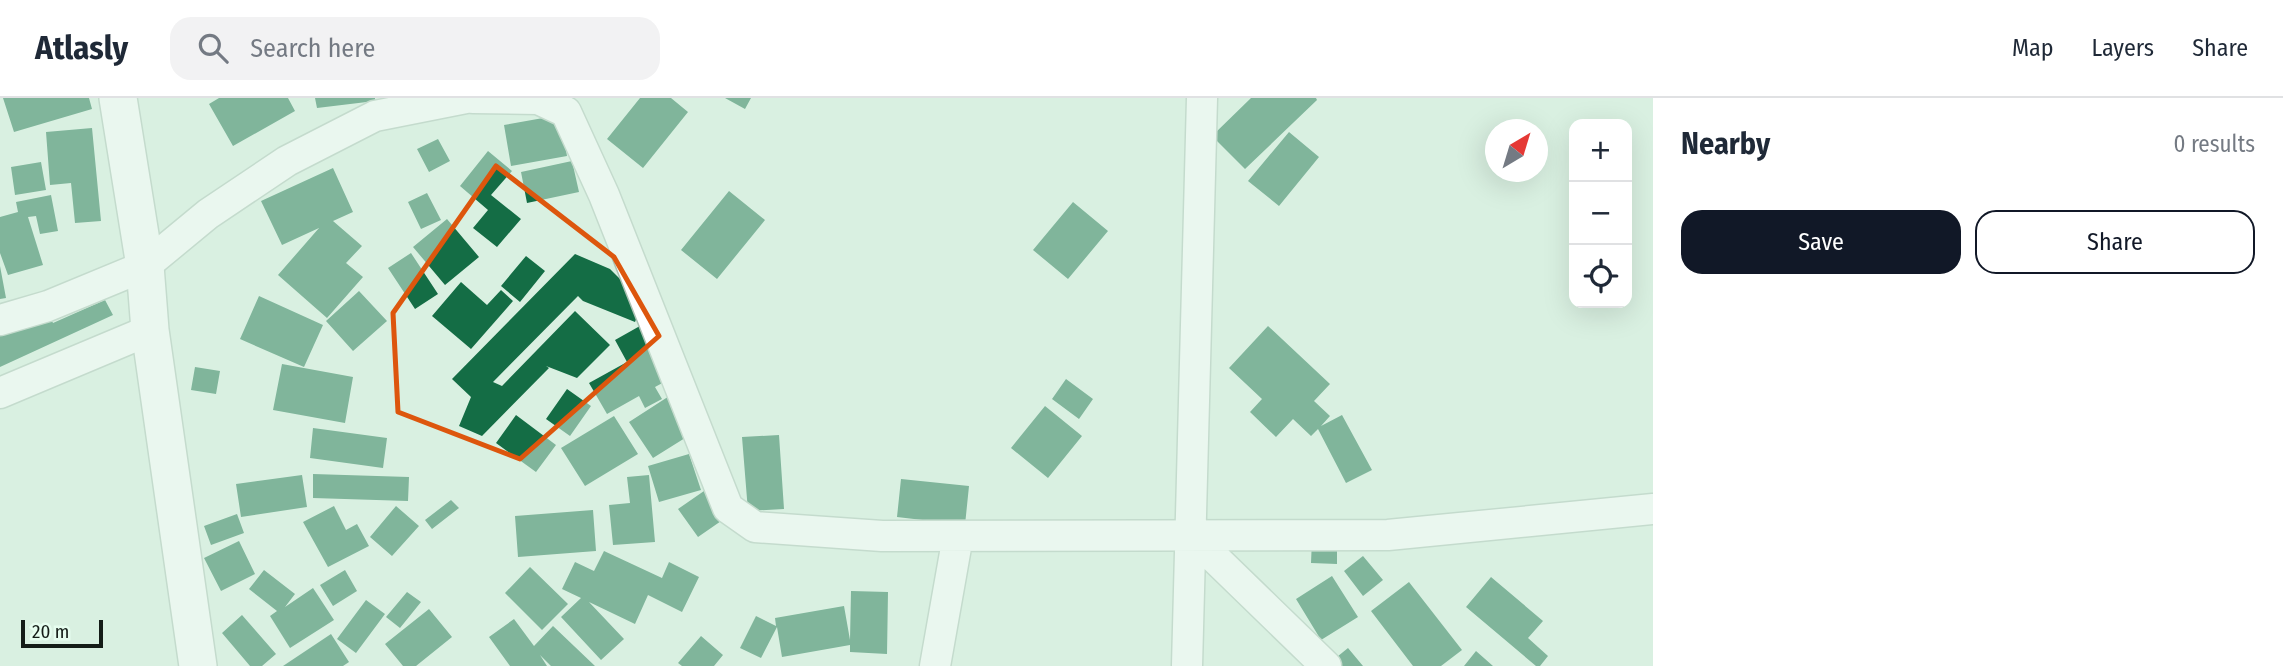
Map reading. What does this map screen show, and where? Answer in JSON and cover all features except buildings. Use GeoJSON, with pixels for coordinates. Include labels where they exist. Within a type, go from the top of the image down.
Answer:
{"type":"FeatureCollection","features":[{"type":"Feature","properties":{"kind":"street"},"geometry":{"type":"LineString","coordinates":[[118,98],[145,266],[150,330],[198,666]]}},
{"type":"Feature","properties":{"kind":"street"},"geometry":{"type":"LineString","coordinates":[[0,320],[48,306],[145,266],[208,214],[287,161],[375,116],[466,98]]}},
{"type":"Feature","properties":{"kind":"street"},"geometry":{"type":"LineString","coordinates":[[473,98],[538,99],[576,105],[604,195],[728,508],[755,527],[882,536],[1388,535],[1653,509]]}},
{"type":"Feature","properties":{"kind":"street"},"geometry":{"type":"LineString","coordinates":[[1187,666],[1202,98]]}},
{"type":"Feature","properties":{"kind":"street"},"geometry":{"type":"LineString","coordinates":[[0,393],[150,330]]}},
{"type":"Feature","properties":{"kind":"street"},"geometry":{"type":"LineString","coordinates":[[1190,534],[1326,666]]}},
{"type":"Feature","properties":{"kind":"street"},"geometry":{"type":"LineString","coordinates":[[934,666],[958,536]]}},
{"type":"Feature","properties":{"kind":"highlighted area"},"geometry":{"type":"Polygon","coordinates":[[[496,166],[614,257],[659,336],[520,459],[398,412],[393,313],[496,166]]]}}]}
